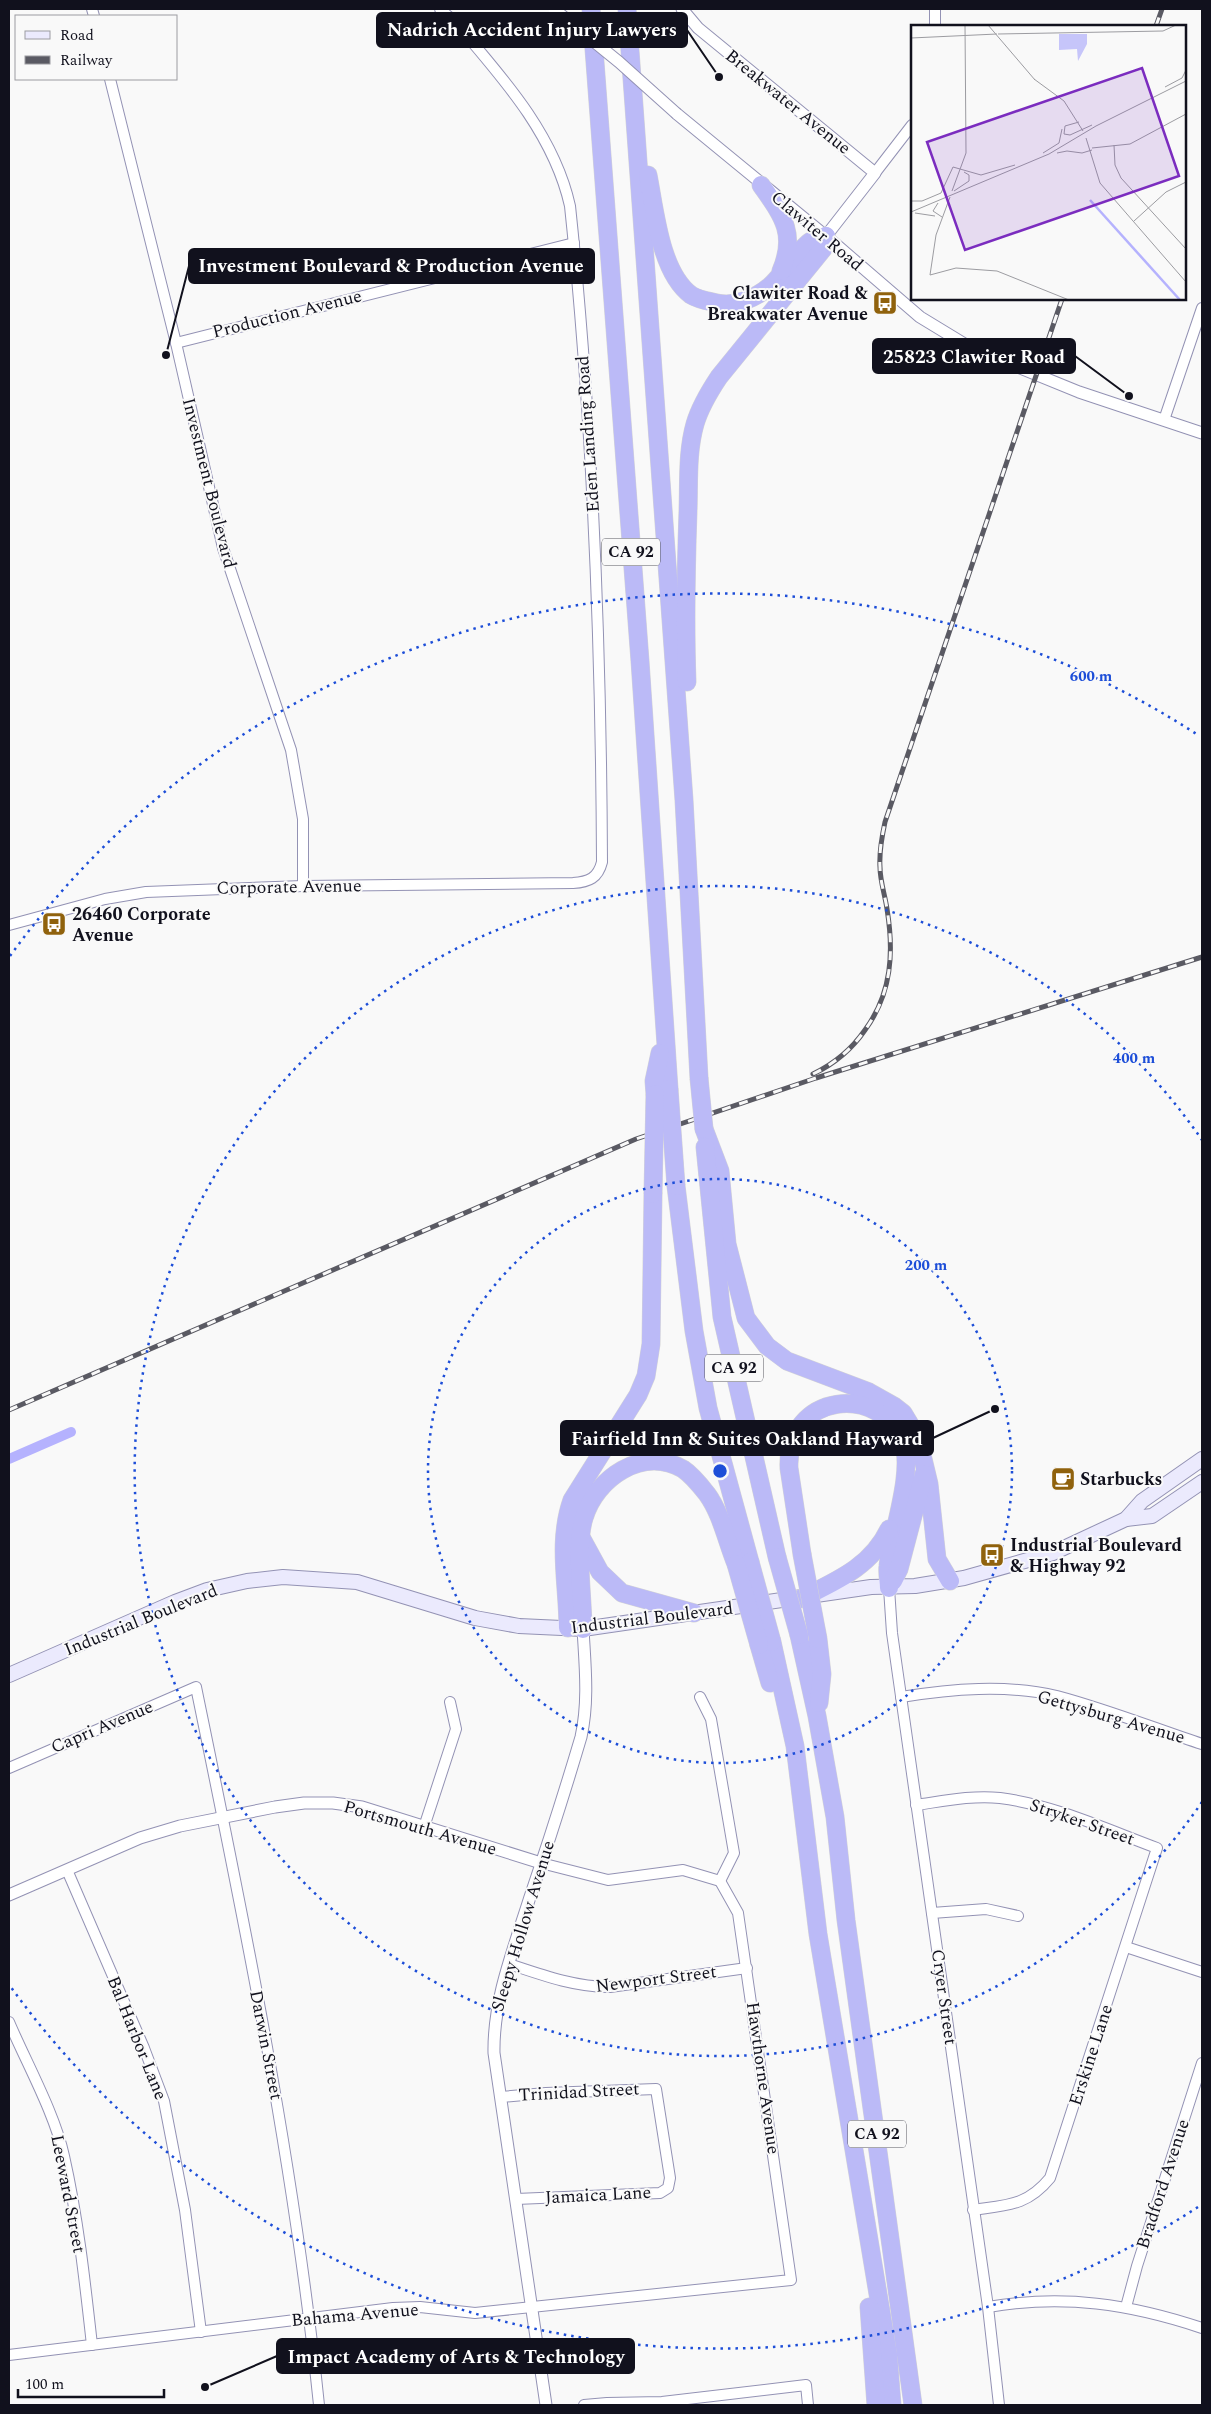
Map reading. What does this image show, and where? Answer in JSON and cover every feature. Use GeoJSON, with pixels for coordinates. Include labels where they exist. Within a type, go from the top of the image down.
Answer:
{"type":"FeatureCollection","features":[{"type":"Feature","properties":{"kind":"highway"},"geometry":{"type":"LineString","coordinates":[[585,9],[594,73]]}},
{"type":"Feature","properties":{"kind":"highway","name":"CA 92"},"geometry":{"type":"LineString","coordinates":[[591,9],[594,73],[640,661],[665,1031],[662,1092],[694,1331],[708,1408],[743,1563],[795,1746],[818,1934],[888,2354],[892,2405]]}},
{"type":"Feature","properties":{"kind":"highway","name":"CA 92"},"geometry":{"type":"LineString","coordinates":[[626,9],[684,800],[699,1078],[704,1129],[713,1173],[722,1317],[777,1557],[799,1635],[817,1716],[835,1816],[846,1920],[907,2348],[913,2405]]}},
{"type":"Feature","properties":{"kind":"highway"},"geometry":{"type":"LineString","coordinates":[[632,97],[657,222],[668,264],[677,280],[690,294],[700,299],[722,304],[738,303],[759,294],[778,279],[810,242],[826,236]]}},
{"type":"Feature","properties":{"kind":"highway"},"geometry":{"type":"LineString","coordinates":[[761,185],[782,215],[787,228],[787,251],[778,279]]}},
{"type":"Feature","properties":{"kind":"highway"},"geometry":{"type":"LineString","coordinates":[[684,800],[689,766],[686,568],[690,446],[695,424],[705,397],[719,377],[823,249],[826,236]]}},
{"type":"Feature","properties":{"kind":"highway"},"geometry":{"type":"LineString","coordinates":[[576,1628],[563,1544],[566,1518],[572,1500],[638,1395],[649,1363],[652,1194],[662,1092]]}},
{"type":"Feature","properties":{"kind":"highway"},"geometry":{"type":"LineString","coordinates":[[713,1173],[741,1306],[752,1327],[767,1346],[787,1361],[869,1392],[894,1406],[912,1424],[918,1438],[929,1484],[937,1559],[950,1581]]}},
{"type":"Feature","properties":{"kind":"highway"},"geometry":{"type":"LineString","coordinates":[[817,1716],[822,1674],[788,1455],[792,1437],[811,1413],[826,1407],[848,1404],[872,1410],[883,1415],[901,1438],[906,1457],[887,1568],[889,1588]]}},
{"type":"Feature","properties":{"kind":"highway"},"geometry":{"type":"LineString","coordinates":[[576,1628],[583,1519],[590,1502],[603,1484],[612,1475],[632,1465],[653,1462],[672,1464],[690,1475],[708,1496],[743,1563]]}},
{"type":"Feature","properties":{"kind":"highway"},"geometry":{"type":"LineString","coordinates":[[889,1588],[899,1569],[925,1472]]}},
{"type":"Feature","properties":{"kind":"highway"},"geometry":{"type":"LineString","coordinates":[[800,1599],[839,1579],[872,1557],[882,1543],[898,1508]]}},
{"type":"Feature","properties":{"kind":"highway"},"geometry":{"type":"LineString","coordinates":[[581,1536],[600,1572],[622,1593],[694,1613]]}},
{"type":"Feature","properties":{"kind":"highway"},"geometry":{"type":"LineString","coordinates":[[857,2167],[876,2405]]}},
{"type":"Feature","properties":{"kind":"highway"},"geometry":{"type":"LineString","coordinates":[[907,2348],[918,2405]]}},
{"type":"Feature","properties":{"kind":"main road","name":"Industrial Boulevard"},"geometry":{"type":"LineString","coordinates":[[1126,1519],[1142,1501],[1202,1459]]}},
{"type":"Feature","properties":{"kind":"main road","name":"Industrial Boulevard"},"geometry":{"type":"LineString","coordinates":[[9,1675],[207,1590],[247,1581],[283,1577],[357,1582],[475,1618],[518,1626],[576,1628],[800,1599],[871,1587],[889,1588],[950,1581],[1053,1553],[1126,1519],[1152,1516],[1202,1482]]}},
{"type":"Feature","properties":{"kind":"street","name":"Eden Landing Road"},"geometry":{"type":"LineString","coordinates":[[440,9],[455,22],[482,53],[535,122],[548,143],[565,183],[574,243],[595,541],[602,862],[595,877],[582,883],[573,883]]}},
{"type":"Feature","properties":{"kind":"street","name":"Clawiter Road"},"geometry":{"type":"LineString","coordinates":[[554,9],[920,317],[971,348],[1078,392],[1202,433]]}},
{"type":"Feature","properties":{"kind":"street","name":"Breakwater Avenue"},"geometry":{"type":"LineString","coordinates":[[682,9],[698,28],[875,173]]}},
{"type":"Feature","properties":{"kind":"street"},"geometry":{"type":"LineString","coordinates":[[935,9],[935,25]]}},
{"type":"Feature","properties":{"kind":"street","name":"Investment Boulevard"},"geometry":{"type":"LineString","coordinates":[[110,80],[176,343],[223,548],[291,750],[303,819],[303,886]]}},
{"type":"Feature","properties":{"kind":"street"},"geometry":{"type":"LineString","coordinates":[[826,236],[911,126]]}},
{"type":"Feature","properties":{"kind":"street","name":"Production Avenue"},"geometry":{"type":"LineString","coordinates":[[176,343],[574,243]]}},
{"type":"Feature","properties":{"kind":"street"},"geometry":{"type":"LineString","coordinates":[[1164,420],[1202,308]]}},
{"type":"Feature","properties":{"kind":"street","name":"Corporate Avenue"},"geometry":{"type":"LineString","coordinates":[[9,925],[105,899],[146,892],[303,886],[573,883]]}},
{"type":"Feature","properties":{"kind":"street","name":"Cryer Street"},"geometry":{"type":"LineString","coordinates":[[889,1588],[892,1634],[988,2307],[999,2405]]}},
{"type":"Feature","properties":{"kind":"street","name":"Sleepy Hollow Avenue"},"geometry":{"type":"LineString","coordinates":[[546,2405],[494,2053],[494,2031],[508,1964],[586,1717],[576,1628]]}},
{"type":"Feature","properties":{"kind":"street","name":"Capri Avenue"},"geometry":{"type":"LineString","coordinates":[[9,1768],[196,1687]]}},
{"type":"Feature","properties":{"kind":"street","name":"Darwin Street"},"geometry":{"type":"LineString","coordinates":[[196,1687],[223,1818],[291,2179],[310,2318],[319,2405]]}},
{"type":"Feature","properties":{"kind":"street","name":"Gettysburg Avenue"},"geometry":{"type":"LineString","coordinates":[[901,1697],[974,1689],[1018,1691],[1056,1696],[1202,1744]]}},
{"type":"Feature","properties":{"kind":"street"},"geometry":{"type":"LineString","coordinates":[[700,1697],[711,1719],[734,1853],[720,1881]]}},
{"type":"Feature","properties":{"kind":"street"},"geometry":{"type":"LineString","coordinates":[[424,1827],[456,1729],[450,1702]]}},
{"type":"Feature","properties":{"kind":"street","name":"Stryker Street"},"geometry":{"type":"LineString","coordinates":[[916,1805],[971,1798],[999,1798],[1027,1803],[1047,1807],[1156,1848]]}},
{"type":"Feature","properties":{"kind":"street","name":"Portsmouth Avenue"},"geometry":{"type":"LineString","coordinates":[[9,1895],[140,1838],[180,1826],[275,1807],[333,1803],[362,1807],[541,1864],[608,1880],[683,1870],[720,1881]]}},
{"type":"Feature","properties":{"kind":"street","name":"Erskine Lane"},"geometry":{"type":"LineString","coordinates":[[974,2210],[1021,2202],[1040,2190],[1050,2178],[1126,1948],[1156,1848]]}},
{"type":"Feature","properties":{"kind":"street","name":"Bal Harbor Lane"},"geometry":{"type":"LineString","coordinates":[[67,1870],[144,2048],[164,2101],[185,2210],[200,2332]]}},
{"type":"Feature","properties":{"kind":"street","name":"Hawthorne Avenue"},"geometry":{"type":"LineString","coordinates":[[720,1881],[738,1913],[791,2280]]}},
{"type":"Feature","properties":{"kind":"street"},"geometry":{"type":"LineString","coordinates":[[932,1913],[986,1909],[1018,1916]]}},
{"type":"Feature","properties":{"kind":"street"},"geometry":{"type":"LineString","coordinates":[[1126,1948],[1202,1972]]}},
{"type":"Feature","properties":{"kind":"street","name":"Newport Street"},"geometry":{"type":"LineString","coordinates":[[508,1964],[574,1984],[591,1987],[610,1987],[747,1968]]}},
{"type":"Feature","properties":{"kind":"street","name":"Leeward Street"},"geometry":{"type":"LineString","coordinates":[[9,2022],[56,2129],[64,2155],[80,2250],[92,2345]]}},
{"type":"Feature","properties":{"kind":"street","name":"Bradford Avenue"},"geometry":{"type":"LineString","coordinates":[[1126,2306],[1202,2063]]}},
{"type":"Feature","properties":{"kind":"street","name":"Trinidad Street"},"geometry":{"type":"LineString","coordinates":[[501,2097],[546,2093],[656,2090]]}},
{"type":"Feature","properties":{"kind":"street","name":"Jamaica Lane"},"geometry":{"type":"LineString","coordinates":[[516,2199],[664,2191],[670,2184],[670,2178],[656,2090]]}},
{"type":"Feature","properties":{"kind":"street","name":"Bahama Avenue"},"geometry":{"type":"LineString","coordinates":[[9,2355],[393,2308],[420,2307],[475,2313],[530,2306],[681,2293],[791,2280]]}},
{"type":"Feature","properties":{"kind":"street"},"geometry":{"type":"LineString","coordinates":[[988,2307],[1069,2300],[1126,2306],[1162,2314],[1202,2328]]}},
{"type":"Feature","properties":{"kind":"street"},"geometry":{"type":"LineString","coordinates":[[584,2405],[662,2402],[806,2385],[808,2405]]}},
{"type":"Feature","properties":{"kind":"waterway"},"geometry":{"type":"LineString","coordinates":[[9,1459],[71,1432]]}},
{"type":"Feature","properties":{"kind":"railway"},"geometry":{"type":"LineString","coordinates":[[1156,25],[1162,9]]}},
{"type":"Feature","properties":{"kind":"railway"},"geometry":{"type":"LineString","coordinates":[[813,1074],[828,1066],[842,1055],[860,1037],[874,1016],[886,987],[889,972],[890,941],[880,861],[885,822],[1062,300]]}},
{"type":"Feature","properties":{"kind":"railway"},"geometry":{"type":"LineString","coordinates":[[9,1410],[636,1139],[816,1078],[1202,957]]}},
{"type":"Feature","properties":{"kind":"place","name":"Nadrich Accident Injury Lawyers"},"geometry":{"type":"Point","coordinates":[719,77]}},
{"type":"Feature","properties":{"kind":"place","name":"Clawiter Road & Breakwater Avenue"},"geometry":{"type":"Point","coordinates":[885,303]}},
{"type":"Feature","properties":{"kind":"place","name":"Investment Boulevard & Production Avenue"},"geometry":{"type":"Point","coordinates":[166,355]}},
{"type":"Feature","properties":{"kind":"place","name":"25823 Clawiter Road"},"geometry":{"type":"Point","coordinates":[1129,396]}},
{"type":"Feature","properties":{"kind":"place","name":"26460 Corporate Avenue"},"geometry":{"type":"Point","coordinates":[54,924]}},
{"type":"Feature","properties":{"kind":"place","name":"Fairfield Inn & Suites Oakland Hayward"},"geometry":{"type":"Point","coordinates":[995,1409]}},
{"type":"Feature","properties":{"kind":"place","name":"Starbucks"},"geometry":{"type":"Point","coordinates":[1063,1479]}},
{"type":"Feature","properties":{"kind":"place","name":"Industrial Boulevard & Highway 92"},"geometry":{"type":"Point","coordinates":[992,1555]}},
{"type":"Feature","properties":{"kind":"place","name":"Impact Academy of Arts & Technology"},"geometry":{"type":"Point","coordinates":[205,2387]}}]}
